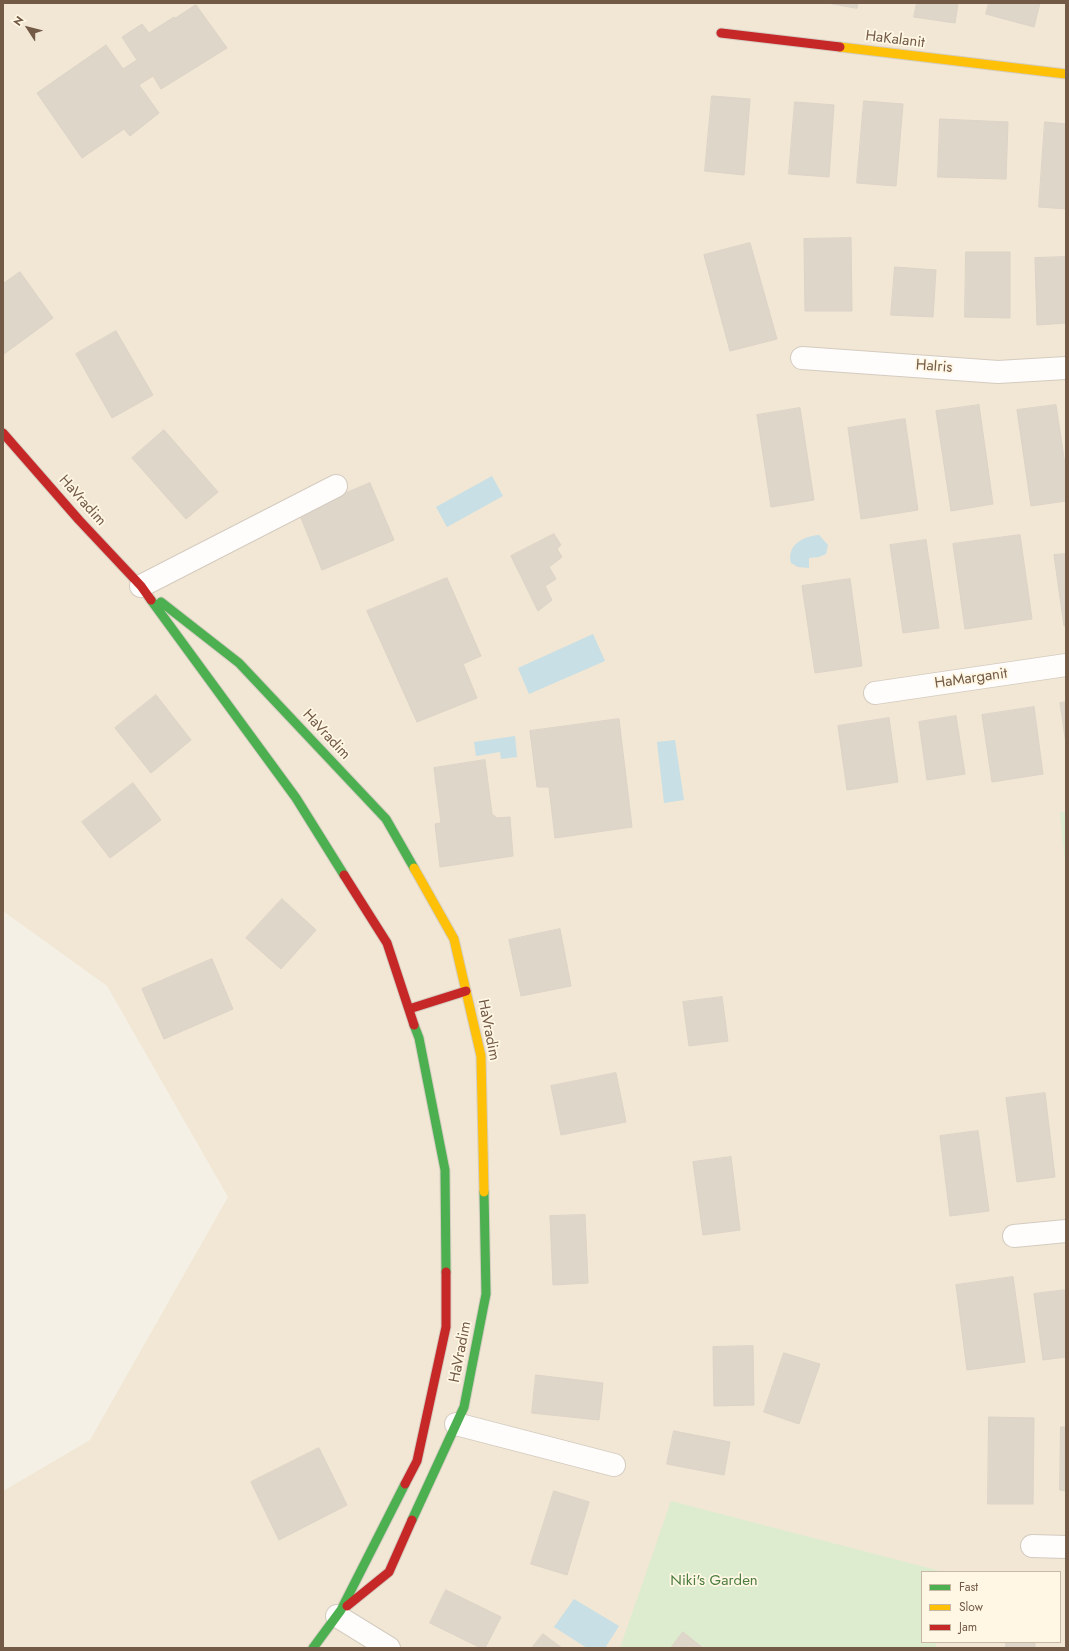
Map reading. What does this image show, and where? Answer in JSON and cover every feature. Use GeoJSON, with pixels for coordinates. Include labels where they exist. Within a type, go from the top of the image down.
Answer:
{"type":"FeatureCollection","features":[{"type":"Feature","properties":{"kind":"street","name":"HaKalanit"},"geometry":{"type":"LineString","coordinates":[[721,32],[1066,74]]}},
{"type":"Feature","properties":{"kind":"street","name":"HaIris"},"geometry":{"type":"LineString","coordinates":[[802,358],[998,372],[1066,368]]}},
{"type":"Feature","properties":{"kind":"street","name":"HaVradim"},"geometry":{"type":"LineString","coordinates":[[3,433],[79,520],[141,586],[300,804],[387,943],[419,1038],[445,1170],[446,1327],[417,1461],[336,1618],[313,1648]]}},
{"type":"Feature","properties":{"kind":"street"},"geometry":{"type":"LineString","coordinates":[[141,586],[336,486]]}},
{"type":"Feature","properties":{"kind":"street","name":"HaVradim"},"geometry":{"type":"LineString","coordinates":[[141,586],[239,663],[386,819],[454,939],[481,1056],[486,1294],[464,1407],[389,1572],[336,1618]]}},
{"type":"Feature","properties":{"kind":"street","name":"HaMarganit"},"geometry":{"type":"LineString","coordinates":[[876,693],[1066,665]]}},
{"type":"Feature","properties":{"kind":"street"},"geometry":{"type":"LineString","coordinates":[[409,1009],[466,991]]}},
{"type":"Feature","properties":{"kind":"street"},"geometry":{"type":"LineString","coordinates":[[1014,1236],[1066,1231]]}},
{"type":"Feature","properties":{"kind":"street"},"geometry":{"type":"LineString","coordinates":[[456,1424],[614,1465]]}},
{"type":"Feature","properties":{"kind":"street"},"geometry":{"type":"LineString","coordinates":[[1032,1546],[1066,1547]]}},
{"type":"Feature","properties":{"kind":"street"},"geometry":{"type":"LineString","coordinates":[[336,1618],[360,1648]]}},
{"type":"Feature","properties":{"kind":"street"},"geometry":{"type":"LineString","coordinates":[[336,1618],[389,1648]]}},
{"type":"Feature","properties":{"kind":"shaded area"},"geometry":{"type":"Polygon","coordinates":[[[3,3],[1066,3],[1066,1648],[3,1648],[3,1491],[90,1440],[228,1197],[107,986],[3,911],[3,3]]]}},
{"type":"Feature","properties":{"kind":"green space"},"geometry":{"type":"Polygon","coordinates":[[[1060,812],[1066,812],[1066,873],[1060,812]]]}},
{"type":"Feature","properties":{"kind":"green space","name":"Niki's Garden"},"geometry":{"type":"Polygon","coordinates":[[[671,1501],[940,1571],[921,1571],[921,1643],[937,1643],[935,1648],[620,1648],[671,1501]]]}},
{"type":"Feature","properties":{"kind":"water"},"geometry":{"type":"Polygon","coordinates":[[[492,476],[503,496],[447,527],[436,507],[492,476]]]}},
{"type":"Feature","properties":{"kind":"water"},"geometry":{"type":"Polygon","coordinates":[[[819,535],[828,545],[826,554],[819,557],[809,558],[809,568],[798,567],[791,563],[791,551],[794,546],[808,537],[819,535]]]}},
{"type":"Feature","properties":{"kind":"water"},"geometry":{"type":"Polygon","coordinates":[[[593,634],[605,661],[529,694],[518,668],[593,634]]]}},
{"type":"Feature","properties":{"kind":"water"},"geometry":{"type":"Polygon","coordinates":[[[515,736],[517,757],[501,759],[500,752],[476,756],[474,742],[515,736]]]}},
{"type":"Feature","properties":{"kind":"water"},"geometry":{"type":"Polygon","coordinates":[[[675,740],[684,800],[664,803],[657,742],[675,740]]]}},
{"type":"Feature","properties":{"kind":"water"},"geometry":{"type":"Polygon","coordinates":[[[574,1599],[619,1626],[605,1648],[587,1648],[554,1627],[574,1599]]]}},
{"type":"Feature","properties":{"kind":"building"},"geometry":{"type":"Polygon","coordinates":[[[828,3],[858,3],[857,8],[828,3]]]}},
{"type":"Feature","properties":{"kind":"building"},"geometry":{"type":"Polygon","coordinates":[[[917,3],[958,3],[955,23],[914,17],[917,3]]]}},
{"type":"Feature","properties":{"kind":"building"},"geometry":{"type":"Polygon","coordinates":[[[989,3],[1040,3],[1034,27],[986,14],[989,3]]]}},
{"type":"Feature","properties":{"kind":"building"},"geometry":{"type":"Polygon","coordinates":[[[196,5],[227,48],[161,89],[153,76],[139,85],[159,113],[130,136],[124,129],[82,158],[37,93],[106,45],[123,69],[137,60],[122,37],[142,24],[149,33],[196,5]]]}},
{"type":"Feature","properties":{"kind":"building"},"geometry":{"type":"Polygon","coordinates":[[[712,96],[750,99],[744,175],[705,171],[712,96]]]}},
{"type":"Feature","properties":{"kind":"building"},"geometry":{"type":"Polygon","coordinates":[[[864,101],[903,104],[896,186],[857,183],[864,101]]]}},
{"type":"Feature","properties":{"kind":"building"},"geometry":{"type":"Polygon","coordinates":[[[795,102],[834,105],[829,177],[789,174],[795,102]]]}},
{"type":"Feature","properties":{"kind":"building"},"geometry":{"type":"Polygon","coordinates":[[[940,119],[1008,122],[1006,179],[938,177],[940,119]]]}},
{"type":"Feature","properties":{"kind":"building"},"geometry":{"type":"Polygon","coordinates":[[[1045,122],[1066,124],[1066,209],[1039,207],[1045,122]]]}},
{"type":"Feature","properties":{"kind":"building"},"geometry":{"type":"Polygon","coordinates":[[[851,238],[852,311],[805,311],[804,239],[851,238]]]}},
{"type":"Feature","properties":{"kind":"building"},"geometry":{"type":"Polygon","coordinates":[[[750,243],[777,339],[730,351],[704,255],[750,243]]]}},
{"type":"Feature","properties":{"kind":"building"},"geometry":{"type":"Polygon","coordinates":[[[966,252],[1010,252],[1010,318],[965,317],[966,252]]]}},
{"type":"Feature","properties":{"kind":"building"},"geometry":{"type":"Polygon","coordinates":[[[1066,257],[1066,323],[1037,325],[1035,258],[1066,257]]]}},
{"type":"Feature","properties":{"kind":"building"},"geometry":{"type":"Polygon","coordinates":[[[895,267],[936,270],[933,317],[891,315],[895,267]]]}},
{"type":"Feature","properties":{"kind":"building"},"geometry":{"type":"Polygon","coordinates":[[[20,272],[53,318],[4,354],[3,284],[20,272]]]}},
{"type":"Feature","properties":{"kind":"building"},"geometry":{"type":"Polygon","coordinates":[[[116,331],[153,395],[112,418],[76,354],[116,331]]]}},
{"type":"Feature","properties":{"kind":"building"},"geometry":{"type":"Polygon","coordinates":[[[979,405],[993,504],[951,511],[936,411],[979,405]]]}},
{"type":"Feature","properties":{"kind":"building"},"geometry":{"type":"Polygon","coordinates":[[[1056,405],[1066,471],[1066,501],[1031,506],[1017,410],[1056,405]]]}},
{"type":"Feature","properties":{"kind":"building"},"geometry":{"type":"Polygon","coordinates":[[[800,408],[814,500],[771,507],[757,415],[800,408]]]}},
{"type":"Feature","properties":{"kind":"building"},"geometry":{"type":"Polygon","coordinates":[[[905,419],[918,510],[861,519],[848,428],[905,419]]]}},
{"type":"Feature","properties":{"kind":"building"},"geometry":{"type":"Polygon","coordinates":[[[164,430],[218,492],[186,519],[132,458],[164,430]]]}},
{"type":"Feature","properties":{"kind":"building"},"geometry":{"type":"Polygon","coordinates":[[[370,483],[394,540],[322,570],[299,513],[370,483]]]}},
{"type":"Feature","properties":{"kind":"building"},"geometry":{"type":"Polygon","coordinates":[[[554,534],[561,545],[557,549],[562,557],[549,567],[556,579],[545,586],[552,600],[538,611],[511,556],[554,534]]]}},
{"type":"Feature","properties":{"kind":"building"},"geometry":{"type":"Polygon","coordinates":[[[1020,535],[1032,619],[965,629],[953,544],[1020,535]]]}},
{"type":"Feature","properties":{"kind":"building"},"geometry":{"type":"Polygon","coordinates":[[[926,540],[939,628],[903,633],[890,545],[926,540]]]}},
{"type":"Feature","properties":{"kind":"building"},"geometry":{"type":"Polygon","coordinates":[[[1066,554],[1066,626],[1064,626],[1054,555],[1066,554]]]}},
{"type":"Feature","properties":{"kind":"building"},"geometry":{"type":"Polygon","coordinates":[[[447,578],[481,656],[463,664],[477,698],[417,722],[367,611],[447,578]]]}},
{"type":"Feature","properties":{"kind":"building"},"geometry":{"type":"Polygon","coordinates":[[[850,579],[862,666],[815,673],[802,586],[850,579]]]}},
{"type":"Feature","properties":{"kind":"building"},"geometry":{"type":"Polygon","coordinates":[[[156,695],[191,740],[151,773],[115,728],[156,695]]]}},
{"type":"Feature","properties":{"kind":"building"},"geometry":{"type":"Polygon","coordinates":[[[1066,702],[1066,744],[1060,703],[1066,702]]]}},
{"type":"Feature","properties":{"kind":"building"},"geometry":{"type":"Polygon","coordinates":[[[1034,707],[1043,774],[992,782],[982,715],[1034,707]]]}},
{"type":"Feature","properties":{"kind":"building"},"geometry":{"type":"Polygon","coordinates":[[[956,716],[965,774],[927,780],[919,722],[956,716]]]}},
{"type":"Feature","properties":{"kind":"building"},"geometry":{"type":"Polygon","coordinates":[[[889,718],[898,782],[847,790],[838,726],[889,718]]]}},
{"type":"Feature","properties":{"kind":"building"},"geometry":{"type":"Polygon","coordinates":[[[619,719],[632,827],[555,838],[549,787],[537,787],[530,731],[619,719]]]}},
{"type":"Feature","properties":{"kind":"building"},"geometry":{"type":"Polygon","coordinates":[[[485,760],[492,814],[497,818],[510,817],[513,856],[440,867],[435,824],[441,823],[434,768],[485,760]]]}},
{"type":"Feature","properties":{"kind":"building"},"geometry":{"type":"Polygon","coordinates":[[[133,783],[161,820],[110,858],[82,822],[133,783]]]}},
{"type":"Feature","properties":{"kind":"building"},"geometry":{"type":"Polygon","coordinates":[[[282,899],[316,930],[281,969],[246,938],[282,899]]]}},
{"type":"Feature","properties":{"kind":"building"},"geometry":{"type":"Polygon","coordinates":[[[560,929],[571,986],[521,996],[509,940],[560,929]]]}},
{"type":"Feature","properties":{"kind":"building"},"geometry":{"type":"Polygon","coordinates":[[[212,959],[233,1009],[164,1039],[142,989],[212,959]]]}},
{"type":"Feature","properties":{"kind":"building"},"geometry":{"type":"Polygon","coordinates":[[[722,997],[728,1041],[689,1046],[683,1002],[722,997]]]}},
{"type":"Feature","properties":{"kind":"building"},"geometry":{"type":"Polygon","coordinates":[[[616,1073],[626,1122],[561,1135],[551,1086],[616,1073]]]}},
{"type":"Feature","properties":{"kind":"building"},"geometry":{"type":"Polygon","coordinates":[[[1045,1093],[1055,1177],[1017,1182],[1006,1098],[1045,1093]]]}},
{"type":"Feature","properties":{"kind":"building"},"geometry":{"type":"Polygon","coordinates":[[[978,1131],[989,1211],[950,1216],[940,1136],[978,1131]]]}},
{"type":"Feature","properties":{"kind":"building"},"geometry":{"type":"Polygon","coordinates":[[[731,1157],[740,1230],[703,1235],[693,1162],[731,1157]]]}},
{"type":"Feature","properties":{"kind":"building"},"geometry":{"type":"Polygon","coordinates":[[[585,1215],[588,1283],[553,1285],[550,1216],[585,1215]]]}},
{"type":"Feature","properties":{"kind":"building"},"geometry":{"type":"Polygon","coordinates":[[[1013,1277],[1025,1362],[967,1370],[956,1285],[1013,1277]]]}},
{"type":"Feature","properties":{"kind":"building"},"geometry":{"type":"Polygon","coordinates":[[[1066,1290],[1066,1357],[1043,1360],[1034,1294],[1066,1290]]]}},
{"type":"Feature","properties":{"kind":"building"},"geometry":{"type":"Polygon","coordinates":[[[753,1346],[754,1405],[714,1406],[713,1347],[753,1346]]]}},
{"type":"Feature","properties":{"kind":"building"},"geometry":{"type":"Polygon","coordinates":[[[784,1353],[820,1364],[799,1424],[764,1412],[784,1353]]]}},
{"type":"Feature","properties":{"kind":"building"},"geometry":{"type":"Polygon","coordinates":[[[536,1375],[603,1383],[599,1420],[532,1413],[536,1375]]]}},
{"type":"Feature","properties":{"kind":"building"},"geometry":{"type":"Polygon","coordinates":[[[989,1417],[1034,1418],[1033,1504],[988,1504],[989,1417]]]}},
{"type":"Feature","properties":{"kind":"building"},"geometry":{"type":"Polygon","coordinates":[[[1061,1427],[1066,1427],[1066,1491],[1060,1490],[1061,1427]]]}},
{"type":"Feature","properties":{"kind":"building"},"geometry":{"type":"Polygon","coordinates":[[[674,1431],[730,1442],[724,1475],[667,1464],[674,1431]]]}},
{"type":"Feature","properties":{"kind":"building"},"geometry":{"type":"Polygon","coordinates":[[[319,1448],[347,1505],[279,1540],[251,1482],[319,1448]]]}},
{"type":"Feature","properties":{"kind":"building"},"geometry":{"type":"Polygon","coordinates":[[[554,1491],[589,1502],[567,1575],[531,1564],[554,1491]]]}},
{"type":"Feature","properties":{"kind":"building"},"geometry":{"type":"Polygon","coordinates":[[[446,1590],[501,1617],[485,1648],[481,1648],[430,1623],[446,1590]]]}},
{"type":"Feature","properties":{"kind":"building"},"geometry":{"type":"Polygon","coordinates":[[[683,1632],[703,1648],[671,1648],[683,1632]]]}},
{"type":"Feature","properties":{"kind":"building"},"geometry":{"type":"Polygon","coordinates":[[[543,1634],[562,1648],[532,1648],[543,1634]]]}},
{"type":"Feature","properties":{"kind":"building"},"geometry":{"type":"Polygon","coordinates":[[[1006,1643],[1035,1643],[1035,1648],[1006,1648],[1006,1643]]]}},
{"type":"Feature","properties":{"kind":"traffic: fast"},"geometry":{"type":"LineString","coordinates":[[151,600],[296,798],[344,875]]}},
{"type":"Feature","properties":{"kind":"traffic: fast"},"geometry":{"type":"LineString","coordinates":[[161,602],[239,663],[386,819],[414,868]]}},
{"type":"Feature","properties":{"kind":"traffic: fast"},"geometry":{"type":"LineString","coordinates":[[414,1025],[419,1038],[445,1170],[446,1272]]}},
{"type":"Feature","properties":{"kind":"traffic: fast"},"geometry":{"type":"LineString","coordinates":[[412,1520],[464,1407],[486,1294],[484,1192]]}},
{"type":"Feature","properties":{"kind":"traffic: fast"},"geometry":{"type":"LineString","coordinates":[[313,1648],[341,1610],[405,1484]]}},
{"type":"Feature","properties":{"kind":"traffic: slow"},"geometry":{"type":"LineString","coordinates":[[840,47],[1066,74]]}},
{"type":"Feature","properties":{"kind":"traffic: slow"},"geometry":{"type":"LineString","coordinates":[[414,868],[454,939],[481,1056],[484,1192]]}},
{"type":"Feature","properties":{"kind":"traffic: jam"},"geometry":{"type":"LineString","coordinates":[[721,33],[840,47]]}},
{"type":"Feature","properties":{"kind":"traffic: jam"},"geometry":{"type":"LineString","coordinates":[[3,433],[79,520],[141,586],[151,600]]}},
{"type":"Feature","properties":{"kind":"traffic: jam"},"geometry":{"type":"LineString","coordinates":[[344,875],[387,943],[414,1025]]}},
{"type":"Feature","properties":{"kind":"traffic: jam"},"geometry":{"type":"LineString","coordinates":[[409,1009],[466,991]]}},
{"type":"Feature","properties":{"kind":"traffic: jam"},"geometry":{"type":"LineString","coordinates":[[405,1484],[417,1461],[446,1327],[446,1272]]}},
{"type":"Feature","properties":{"kind":"traffic: jam"},"geometry":{"type":"LineString","coordinates":[[347,1606],[389,1572],[412,1520]]}}]}
